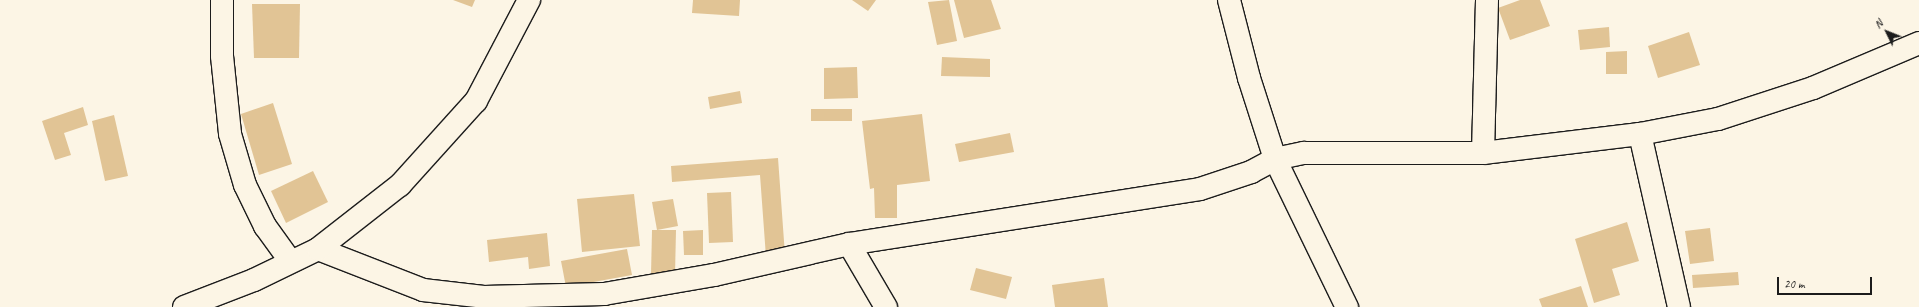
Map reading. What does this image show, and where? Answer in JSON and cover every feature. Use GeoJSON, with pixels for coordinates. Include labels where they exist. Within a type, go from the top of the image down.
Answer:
{"type":"FeatureCollection","features":[{"type":"Feature","properties":{"kind":"street"},"geometry":{"type":"LineString","coordinates":[[222,0],[222,56],[230,134],[245,185],[265,226],[291,262]]}},
{"type":"Feature","properties":{"kind":"street"},"geometry":{"type":"LineString","coordinates":[[185,307],[318,249],[400,185],[472,106],[529,0]]}},
{"type":"Feature","properties":{"kind":"street"},"geometry":{"type":"LineString","coordinates":[[1229,0],[1275,159],[1347,307]]}},
{"type":"Feature","properties":{"kind":"street"},"geometry":{"type":"LineString","coordinates":[[1483,153],[1487,0]]}},
{"type":"Feature","properties":{"kind":"street"},"geometry":{"type":"LineString","coordinates":[[318,249],[423,290],[484,297],[610,300],[849,244],[1200,189],[1250,172],[1275,159],[1344,151],[1483,153],[1640,134],[1718,118],[1813,88],[1919,43]]}},
{"type":"Feature","properties":{"kind":"street"},"geometry":{"type":"LineString","coordinates":[[1640,134],[1679,307]]}},
{"type":"Feature","properties":{"kind":"street"},"geometry":{"type":"LineString","coordinates":[[849,244],[886,307]]}},
{"type":"Feature","properties":{"kind":"building"},"geometry":{"type":"Polygon","coordinates":[[[453,0],[475,0],[472,7],[453,0]]]}},
{"type":"Feature","properties":{"kind":"building"},"geometry":{"type":"Polygon","coordinates":[[[693,0],[740,0],[739,16],[692,13],[693,0]]]}},
{"type":"Feature","properties":{"kind":"building"},"geometry":{"type":"Polygon","coordinates":[[[852,0],[876,0],[868,11],[852,0]]]}},
{"type":"Feature","properties":{"kind":"building"},"geometry":{"type":"Polygon","coordinates":[[[949,0],[957,41],[937,45],[928,2],[949,0]]]}},
{"type":"Feature","properties":{"kind":"building"},"geometry":{"type":"Polygon","coordinates":[[[954,0],[991,0],[1001,29],[964,38],[954,0]]]}},
{"type":"Feature","properties":{"kind":"building"},"geometry":{"type":"Polygon","coordinates":[[[1520,0],[1540,0],[1550,26],[1510,40],[1498,8],[1520,0]]]}},
{"type":"Feature","properties":{"kind":"building"},"geometry":{"type":"Polygon","coordinates":[[[252,4],[300,4],[299,58],[254,58],[252,4]]]}},
{"type":"Feature","properties":{"kind":"building"},"geometry":{"type":"Polygon","coordinates":[[[1609,27],[1610,47],[1580,50],[1578,30],[1609,27]]]}},
{"type":"Feature","properties":{"kind":"building"},"geometry":{"type":"Polygon","coordinates":[[[1689,32],[1700,65],[1658,78],[1648,46],[1689,32]]]}},
{"type":"Feature","properties":{"kind":"building"},"geometry":{"type":"Polygon","coordinates":[[[1627,51],[1627,74],[1606,74],[1606,52],[1627,51]]]}},
{"type":"Feature","properties":{"kind":"building"},"geometry":{"type":"Polygon","coordinates":[[[942,57],[990,59],[990,77],[941,76],[942,57]]]}},
{"type":"Feature","properties":{"kind":"building"},"geometry":{"type":"Polygon","coordinates":[[[857,67],[858,98],[824,99],[824,68],[857,67]]]}},
{"type":"Feature","properties":{"kind":"building"},"geometry":{"type":"Polygon","coordinates":[[[740,91],[742,103],[710,109],[708,97],[740,91]]]}},
{"type":"Feature","properties":{"kind":"building"},"geometry":{"type":"Polygon","coordinates":[[[273,103],[292,164],[259,175],[241,114],[273,103]]]}},
{"type":"Feature","properties":{"kind":"building"},"geometry":{"type":"Polygon","coordinates":[[[83,107],[88,125],[64,133],[71,155],[55,160],[42,121],[83,107]]]}},
{"type":"Feature","properties":{"kind":"building"},"geometry":{"type":"Polygon","coordinates":[[[811,109],[852,109],[852,121],[811,121],[811,109]]]}},
{"type":"Feature","properties":{"kind":"building"},"geometry":{"type":"Polygon","coordinates":[[[922,114],[930,181],[897,185],[897,218],[875,218],[874,188],[870,189],[862,121],[922,114]]]}},
{"type":"Feature","properties":{"kind":"building"},"geometry":{"type":"Polygon","coordinates":[[[114,115],[128,176],[105,181],[92,121],[114,115]]]}},
{"type":"Feature","properties":{"kind":"building"},"geometry":{"type":"Polygon","coordinates":[[[1010,133],[1014,152],[959,162],[955,144],[1010,133]]]}},
{"type":"Feature","properties":{"kind":"building"},"geometry":{"type":"Polygon","coordinates":[[[778,158],[785,255],[766,257],[760,175],[672,182],[671,166],[778,158]]]}},
{"type":"Feature","properties":{"kind":"building"},"geometry":{"type":"Polygon","coordinates":[[[313,171],[328,202],[286,223],[271,191],[313,171]]]}},
{"type":"Feature","properties":{"kind":"building"},"geometry":{"type":"Polygon","coordinates":[[[731,192],[733,242],[709,243],[707,193],[731,192]]]}},
{"type":"Feature","properties":{"kind":"building"},"geometry":{"type":"Polygon","coordinates":[[[634,194],[640,246],[582,252],[577,199],[634,194]]]}},
{"type":"Feature","properties":{"kind":"building"},"geometry":{"type":"Polygon","coordinates":[[[673,199],[678,226],[657,230],[652,202],[673,199]]]}},
{"type":"Feature","properties":{"kind":"building"},"geometry":{"type":"Polygon","coordinates":[[[1627,222],[1639,261],[1612,269],[1620,295],[1594,303],[1575,239],[1627,222]]]}},
{"type":"Feature","properties":{"kind":"building"},"geometry":{"type":"Polygon","coordinates":[[[1710,228],[1714,261],[1690,264],[1685,231],[1710,228]]]}},
{"type":"Feature","properties":{"kind":"building"},"geometry":{"type":"Polygon","coordinates":[[[652,230],[676,230],[675,275],[651,275],[652,230]]]}},
{"type":"Feature","properties":{"kind":"building"},"geometry":{"type":"Polygon","coordinates":[[[703,230],[703,255],[684,255],[683,231],[703,230]]]}},
{"type":"Feature","properties":{"kind":"building"},"geometry":{"type":"Polygon","coordinates":[[[547,233],[550,266],[529,269],[528,257],[489,262],[487,240],[547,233]]]}},
{"type":"Feature","properties":{"kind":"building"},"geometry":{"type":"Polygon","coordinates":[[[627,249],[632,275],[566,287],[561,261],[627,249]]]}},
{"type":"Feature","properties":{"kind":"building"},"geometry":{"type":"Polygon","coordinates":[[[976,268],[1012,277],[1006,299],[970,290],[976,268]]]}},
{"type":"Feature","properties":{"kind":"building"},"geometry":{"type":"Polygon","coordinates":[[[1738,272],[1739,285],[1693,288],[1692,275],[1738,272]]]}},
{"type":"Feature","properties":{"kind":"building"},"geometry":{"type":"Polygon","coordinates":[[[1104,278],[1108,307],[1055,307],[1052,285],[1104,278]]]}},
{"type":"Feature","properties":{"kind":"building"},"geometry":{"type":"Polygon","coordinates":[[[1581,286],[1588,307],[1542,307],[1539,299],[1581,286]]]}}]}
